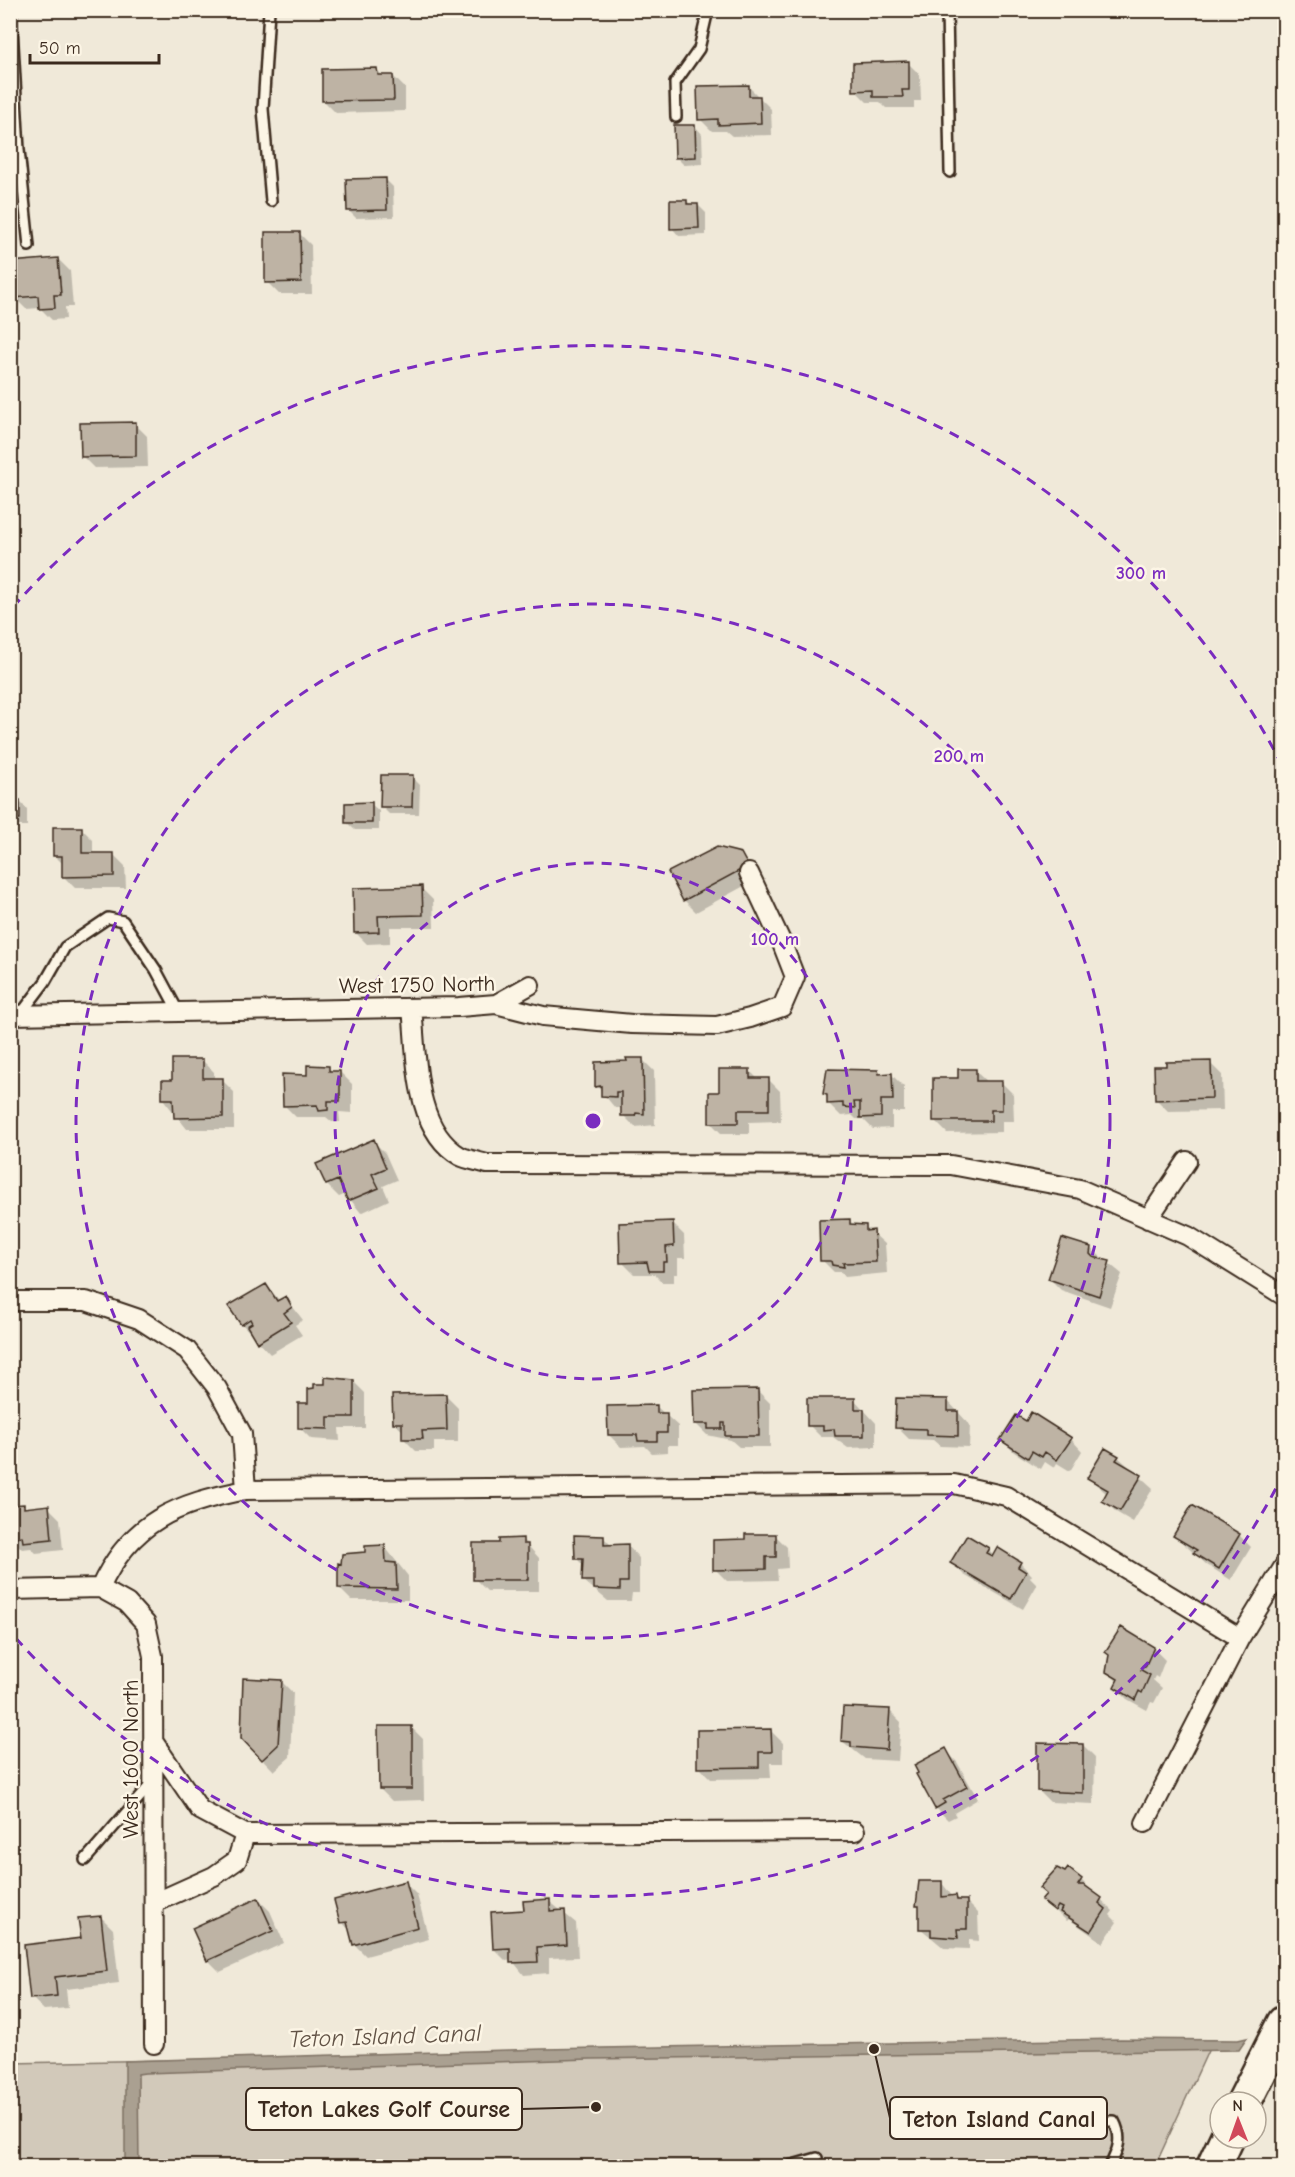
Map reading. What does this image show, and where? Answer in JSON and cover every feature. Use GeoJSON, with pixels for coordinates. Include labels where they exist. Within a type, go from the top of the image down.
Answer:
{"type":"FeatureCollection","features":[{"type":"Feature","properties":{"kind":"highway"},"geometry":{"type":"LineString","coordinates":[[1250,2090],[1284,2023]]}},
{"type":"Feature","properties":{"kind":"highway"},"geometry":{"type":"LineString","coordinates":[[1214,2166],[1221,2150]]}},
{"type":"Feature","properties":{"kind":"street","name":"West 1750 North"},"geometry":{"type":"LineString","coordinates":[[15,1015],[412,1008],[496,1004],[543,1016],[632,1024],[717,1026],[782,1007],[795,977],[749,873]]}},
{"type":"Feature","properties":{"kind":"street"},"geometry":{"type":"LineString","coordinates":[[496,1004],[530,986]]}},
{"type":"Feature","properties":{"kind":"street"},"geometry":{"type":"LineString","coordinates":[[412,1008],[423,1103],[437,1134],[460,1156],[487,1164],[951,1165],[1080,1189],[1188,1236],[1284,1296]]}},
{"type":"Feature","properties":{"kind":"street"},"geometry":{"type":"LineString","coordinates":[[1148,1219],[1187,1161]]}},
{"type":"Feature","properties":{"kind":"street"},"geometry":{"type":"LineString","coordinates":[[10,1301],[86,1301],[139,1318],[187,1350],[217,1388],[242,1434],[246,1490]]}},
{"type":"Feature","properties":{"kind":"street"},"geometry":{"type":"LineString","coordinates":[[10,1590],[100,1588],[112,1561],[136,1534],[173,1510],[210,1497],[246,1490],[954,1484],[1006,1496],[1240,1638]]}},
{"type":"Feature","properties":{"kind":"street"},"geometry":{"type":"LineString","coordinates":[[1145,1823],[1240,1638],[1284,1566]]}},
{"type":"Feature","properties":{"kind":"street","name":"West 1600 North"},"geometry":{"type":"LineString","coordinates":[[100,1588],[127,1603],[146,1624],[153,1656],[154,2044]]}},
{"type":"Feature","properties":{"kind":"street"},"geometry":{"type":"LineString","coordinates":[[155,1744],[200,1810],[245,1834],[855,1831]]}},
{"type":"Feature","properties":{"kind":"street"},"geometry":{"type":"LineString","coordinates":[[154,1903],[214,1876],[237,1860],[245,1834]]}},
{"type":"Feature","properties":{"kind":"lane"},"geometry":{"type":"LineString","coordinates":[[11,10],[19,150],[29,246]]}},
{"type":"Feature","properties":{"kind":"lane"},"geometry":{"type":"LineString","coordinates":[[269,10],[263,110],[271,201]]}},
{"type":"Feature","properties":{"kind":"lane"},"geometry":{"type":"LineString","coordinates":[[676,117],[675,83],[699,49],[708,10]]}},
{"type":"Feature","properties":{"kind":"lane"},"geometry":{"type":"LineString","coordinates":[[947,10],[950,172]]}},
{"type":"Feature","properties":{"kind":"lane"},"geometry":{"type":"LineString","coordinates":[[15,1015],[45,982],[65,947],[108,918],[123,921],[156,970],[178,1011]]}},
{"type":"Feature","properties":{"kind":"lane"},"geometry":{"type":"LineString","coordinates":[[85,1860],[155,1779]]}},
{"type":"Feature","properties":{"kind":"lane"},"geometry":{"type":"LineString","coordinates":[[1036,2121],[1114,2121],[1120,2133],[1119,2143],[1110,2166]]}},
{"type":"Feature","properties":{"kind":"lane"},"geometry":{"type":"LineString","coordinates":[[789,2166],[817,2158]]}},
{"type":"Feature","properties":{"kind":"shaded area"},"geometry":{"type":"Polygon","coordinates":[[[1247,2038],[1239,2050],[591,2059],[145,2073],[138,2074],[139,2166],[125,2166],[125,2061],[543,2049],[1121,2039],[1238,2040],[1247,2038]]]}},
{"type":"Feature","properties":{"kind":"shaded area"},"geometry":{"type":"Polygon","coordinates":[[[1213,2040],[1155,2166],[11,2166],[10,2063],[1213,2040]]]}},
{"type":"Feature","properties":{"kind":"building"},"geometry":{"type":"Polygon","coordinates":[[[909,61],[909,90],[902,90],[903,97],[873,97],[873,90],[853,91],[853,63],[909,61]]]}},
{"type":"Feature","properties":{"kind":"building"},"geometry":{"type":"Polygon","coordinates":[[[377,68],[378,75],[393,75],[394,100],[322,101],[322,69],[377,68]]]}},
{"type":"Feature","properties":{"kind":"building"},"geometry":{"type":"Polygon","coordinates":[[[749,85],[749,96],[760,96],[761,123],[718,125],[718,119],[698,120],[697,86],[749,85]]]}},
{"type":"Feature","properties":{"kind":"building"},"geometry":{"type":"Polygon","coordinates":[[[674,125],[695,125],[696,157],[675,158],[674,125]]]}},
{"type":"Feature","properties":{"kind":"building"},"geometry":{"type":"Polygon","coordinates":[[[386,178],[387,210],[347,211],[346,179],[386,178]]]}},
{"type":"Feature","properties":{"kind":"building"},"geometry":{"type":"Polygon","coordinates":[[[670,200],[687,200],[687,204],[698,204],[699,228],[670,229],[670,200]]]}},
{"type":"Feature","properties":{"kind":"building"},"geometry":{"type":"Polygon","coordinates":[[[265,232],[300,232],[301,282],[265,283],[265,232]]]}},
{"type":"Feature","properties":{"kind":"building"},"geometry":{"type":"Polygon","coordinates":[[[58,258],[61,295],[54,295],[55,308],[39,309],[38,296],[13,298],[10,262],[58,258]]]}},
{"type":"Feature","properties":{"kind":"building"},"geometry":{"type":"Polygon","coordinates":[[[136,422],[136,456],[81,457],[80,423],[136,422]]]}},
{"type":"Feature","properties":{"kind":"building"},"geometry":{"type":"Polygon","coordinates":[[[381,775],[413,775],[412,807],[380,807],[381,775]]]}},
{"type":"Feature","properties":{"kind":"building"},"geometry":{"type":"Polygon","coordinates":[[[10,800],[20,800],[20,819],[10,819],[10,800]]]}},
{"type":"Feature","properties":{"kind":"building"},"geometry":{"type":"Polygon","coordinates":[[[372,802],[372,823],[345,823],[345,803],[372,802]]]}},
{"type":"Feature","properties":{"kind":"building"},"geometry":{"type":"Polygon","coordinates":[[[53,827],[82,827],[82,853],[114,853],[114,876],[62,877],[62,856],[53,856],[53,827]]]}},
{"type":"Feature","properties":{"kind":"building"},"geometry":{"type":"Polygon","coordinates":[[[717,847],[741,853],[748,866],[683,901],[668,872],[717,847]]]}},
{"type":"Feature","properties":{"kind":"building"},"geometry":{"type":"Polygon","coordinates":[[[422,886],[423,915],[378,916],[379,932],[354,933],[353,888],[422,886]]]}},
{"type":"Feature","properties":{"kind":"building"},"geometry":{"type":"Polygon","coordinates":[[[626,1058],[643,1058],[644,1114],[621,1116],[621,1092],[616,1092],[616,1097],[601,1096],[601,1086],[595,1087],[595,1062],[627,1061],[626,1058]]]}},
{"type":"Feature","properties":{"kind":"building"},"geometry":{"type":"Polygon","coordinates":[[[172,1059],[203,1059],[203,1078],[223,1078],[223,1117],[174,1118],[173,1099],[162,1099],[162,1080],[172,1080],[172,1059]]]}},
{"type":"Feature","properties":{"kind":"building"},"geometry":{"type":"Polygon","coordinates":[[[1211,1061],[1212,1098],[1155,1100],[1154,1066],[1166,1066],[1166,1062],[1211,1061]]]}},
{"type":"Feature","properties":{"kind":"building"},"geometry":{"type":"Polygon","coordinates":[[[307,1065],[329,1066],[329,1071],[340,1071],[340,1101],[328,1101],[328,1110],[319,1111],[317,1105],[283,1106],[282,1074],[307,1075],[307,1065]]]}},
{"type":"Feature","properties":{"kind":"building"},"geometry":{"type":"Polygon","coordinates":[[[719,1069],[750,1069],[750,1078],[769,1078],[769,1110],[738,1110],[738,1123],[709,1123],[709,1092],[719,1092],[719,1069]]]}},
{"type":"Feature","properties":{"kind":"building"},"geometry":{"type":"Polygon","coordinates":[[[827,1069],[878,1070],[879,1074],[892,1073],[893,1100],[881,1100],[881,1117],[860,1118],[860,1102],[854,1102],[855,1108],[843,1107],[843,1103],[827,1104],[827,1095],[823,1094],[827,1069]]]}},
{"type":"Feature","properties":{"kind":"building"},"geometry":{"type":"Polygon","coordinates":[[[958,1069],[976,1069],[976,1081],[1002,1081],[1002,1110],[991,1110],[991,1121],[933,1121],[933,1078],[958,1078],[958,1069]]]}},
{"type":"Feature","properties":{"kind":"building"},"geometry":{"type":"Polygon","coordinates":[[[374,1139],[386,1168],[372,1174],[379,1188],[348,1201],[338,1180],[326,1185],[316,1164],[374,1139]]]}},
{"type":"Feature","properties":{"kind":"building"},"geometry":{"type":"Polygon","coordinates":[[[850,1219],[850,1224],[866,1225],[866,1231],[874,1230],[876,1262],[843,1263],[844,1267],[832,1265],[831,1261],[820,1261],[819,1220],[850,1219]]]}},
{"type":"Feature","properties":{"kind":"building"},"geometry":{"type":"Polygon","coordinates":[[[673,1221],[674,1246],[666,1247],[667,1262],[663,1262],[663,1271],[649,1271],[647,1262],[620,1263],[619,1223],[673,1221]]]}},
{"type":"Feature","properties":{"kind":"building"},"geometry":{"type":"Polygon","coordinates":[[[1062,1238],[1091,1247],[1090,1254],[1093,1257],[1110,1261],[1099,1296],[1048,1279],[1062,1238]]]}},
{"type":"Feature","properties":{"kind":"building"},"geometry":{"type":"Polygon","coordinates":[[[266,1284],[277,1301],[286,1296],[292,1307],[284,1313],[291,1322],[257,1343],[247,1326],[252,1323],[250,1319],[241,1325],[228,1306],[266,1284]]]}},
{"type":"Feature","properties":{"kind":"building"},"geometry":{"type":"Polygon","coordinates":[[[325,1377],[354,1380],[354,1417],[328,1417],[328,1429],[298,1428],[298,1403],[308,1403],[308,1389],[314,1388],[314,1384],[325,1384],[325,1377]]]}},
{"type":"Feature","properties":{"kind":"building"},"geometry":{"type":"Polygon","coordinates":[[[758,1389],[759,1436],[725,1436],[725,1423],[722,1423],[722,1429],[708,1429],[708,1424],[694,1424],[693,1390],[758,1389]]]}},
{"type":"Feature","properties":{"kind":"building"},"geometry":{"type":"Polygon","coordinates":[[[446,1394],[447,1430],[422,1431],[423,1439],[402,1439],[402,1423],[393,1423],[392,1395],[446,1394]]]}},
{"type":"Feature","properties":{"kind":"building"},"geometry":{"type":"Polygon","coordinates":[[[807,1398],[855,1398],[855,1409],[864,1409],[864,1436],[835,1436],[834,1429],[823,1430],[823,1426],[807,1426],[807,1398]]]}},
{"type":"Feature","properties":{"kind":"building"},"geometry":{"type":"Polygon","coordinates":[[[896,1398],[948,1399],[948,1411],[958,1411],[958,1436],[926,1435],[926,1429],[895,1428],[896,1398]]]}},
{"type":"Feature","properties":{"kind":"building"},"geometry":{"type":"Polygon","coordinates":[[[657,1405],[657,1413],[667,1413],[667,1433],[657,1433],[657,1441],[638,1441],[637,1435],[608,1435],[607,1406],[657,1405]]]}},
{"type":"Feature","properties":{"kind":"building"},"geometry":{"type":"Polygon","coordinates":[[[1031,1412],[1072,1438],[1057,1460],[1045,1452],[1042,1457],[1032,1451],[1028,1458],[1000,1440],[1016,1415],[1026,1421],[1031,1412]]]}},
{"type":"Feature","properties":{"kind":"building"},"geometry":{"type":"Polygon","coordinates":[[[1105,1448],[1119,1456],[1116,1460],[1142,1475],[1120,1511],[1102,1501],[1108,1490],[1087,1478],[1105,1448]]]}},
{"type":"Feature","properties":{"kind":"building"},"geometry":{"type":"Polygon","coordinates":[[[24,1504],[24,1508],[49,1505],[52,1539],[23,1542],[22,1536],[10,1538],[10,1505],[24,1504]]]}},
{"type":"Feature","properties":{"kind":"building"},"geometry":{"type":"Polygon","coordinates":[[[1192,1505],[1240,1534],[1219,1569],[1193,1553],[1197,1550],[1173,1536],[1192,1505]]]}},
{"type":"Feature","properties":{"kind":"building"},"geometry":{"type":"Polygon","coordinates":[[[745,1534],[776,1534],[776,1557],[766,1557],[766,1569],[713,1570],[713,1540],[745,1539],[745,1534]]]}},
{"type":"Feature","properties":{"kind":"building"},"geometry":{"type":"Polygon","coordinates":[[[574,1535],[604,1536],[604,1545],[628,1544],[628,1582],[620,1582],[620,1590],[594,1589],[594,1581],[582,1581],[583,1559],[575,1559],[574,1535]]]}},
{"type":"Feature","properties":{"kind":"building"},"geometry":{"type":"Polygon","coordinates":[[[967,1535],[989,1548],[986,1553],[992,1556],[997,1547],[1021,1562],[1018,1567],[1026,1572],[1011,1599],[950,1563],[967,1535]]]}},
{"type":"Feature","properties":{"kind":"building"},"geometry":{"type":"Polygon","coordinates":[[[523,1538],[523,1544],[528,1544],[528,1580],[473,1580],[473,1543],[499,1543],[499,1539],[523,1538]]]}},
{"type":"Feature","properties":{"kind":"building"},"geometry":{"type":"Polygon","coordinates":[[[385,1545],[386,1562],[396,1563],[397,1589],[338,1588],[338,1563],[341,1564],[342,1554],[365,1552],[365,1546],[385,1545]]]}},
{"type":"Feature","properties":{"kind":"building"},"geometry":{"type":"Polygon","coordinates":[[[1121,1627],[1154,1647],[1145,1667],[1143,1666],[1141,1670],[1150,1675],[1142,1693],[1139,1691],[1135,1700],[1114,1687],[1118,1679],[1106,1672],[1109,1655],[1105,1652],[1121,1627]]]}},
{"type":"Feature","properties":{"kind":"building"},"geometry":{"type":"Polygon","coordinates":[[[243,1678],[282,1680],[278,1745],[262,1760],[241,1738],[243,1678]]]}},
{"type":"Feature","properties":{"kind":"building"},"geometry":{"type":"Polygon","coordinates":[[[843,1707],[890,1709],[887,1750],[851,1747],[851,1742],[841,1741],[843,1707]]]}},
{"type":"Feature","properties":{"kind":"building"},"geometry":{"type":"Polygon","coordinates":[[[378,1726],[412,1726],[412,1789],[379,1789],[378,1726]]]}},
{"type":"Feature","properties":{"kind":"building"},"geometry":{"type":"Polygon","coordinates":[[[771,1729],[772,1752],[759,1752],[759,1767],[697,1768],[697,1730],[771,1729]]]}},
{"type":"Feature","properties":{"kind":"building"},"geometry":{"type":"Polygon","coordinates":[[[1037,1743],[1083,1744],[1083,1793],[1037,1791],[1037,1743]]]}},
{"type":"Feature","properties":{"kind":"building"},"geometry":{"type":"Polygon","coordinates":[[[946,1748],[967,1787],[943,1800],[945,1803],[935,1809],[916,1774],[918,1773],[914,1765],[946,1748]]]}},
{"type":"Feature","properties":{"kind":"building"},"geometry":{"type":"Polygon","coordinates":[[[1057,1868],[1065,1872],[1068,1868],[1082,1879],[1078,1885],[1084,1885],[1102,1898],[1099,1903],[1106,1909],[1091,1932],[1060,1912],[1062,1908],[1058,1906],[1055,1911],[1041,1900],[1046,1894],[1039,1888],[1057,1868]]]}},
{"type":"Feature","properties":{"kind":"building"},"geometry":{"type":"Polygon","coordinates":[[[406,1881],[418,1927],[353,1945],[347,1922],[340,1923],[334,1900],[406,1881]]]}},
{"type":"Feature","properties":{"kind":"building"},"geometry":{"type":"Polygon","coordinates":[[[919,1881],[942,1881],[942,1897],[956,1895],[957,1900],[967,1900],[967,1929],[957,1929],[958,1938],[931,1936],[931,1929],[919,1929],[919,1906],[916,1906],[919,1881]]]}},
{"type":"Feature","properties":{"kind":"building"},"geometry":{"type":"Polygon","coordinates":[[[258,1898],[273,1931],[207,1961],[192,1928],[258,1898]]]}},
{"type":"Feature","properties":{"kind":"building"},"geometry":{"type":"Polygon","coordinates":[[[550,1899],[550,1911],[565,1910],[567,1945],[537,1947],[538,1962],[510,1963],[510,1948],[493,1949],[491,1912],[524,1910],[523,1901],[550,1899]]]}},
{"type":"Feature","properties":{"kind":"building"},"geometry":{"type":"Polygon","coordinates":[[[101,1916],[107,1971],[55,1977],[57,1996],[30,1999],[24,1945],[81,1938],[78,1918],[101,1916]]]}},
{"type":"Feature","properties":{"kind":"place","name":"Teton Island Canal"},"geometry":{"type":"Point","coordinates":[874,2049]}},
{"type":"Feature","properties":{"kind":"place","name":"Teton Lakes Golf Course"},"geometry":{"type":"Point","coordinates":[596,2107]}}]}
